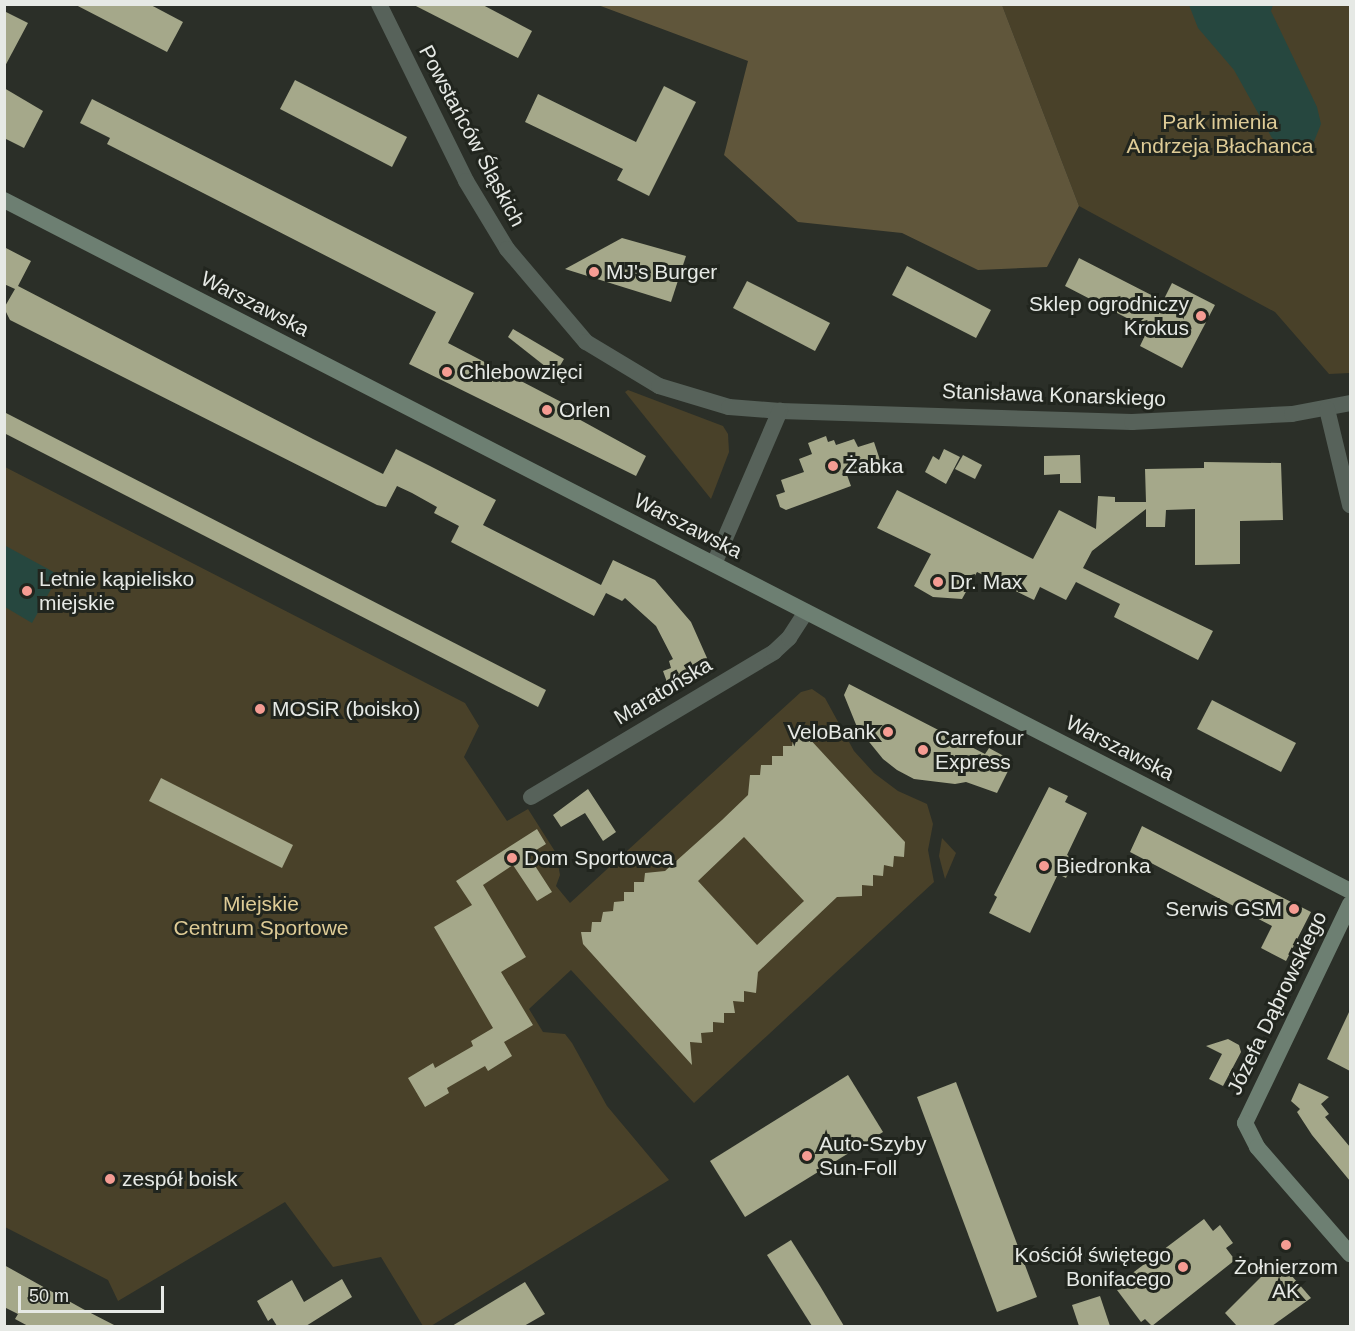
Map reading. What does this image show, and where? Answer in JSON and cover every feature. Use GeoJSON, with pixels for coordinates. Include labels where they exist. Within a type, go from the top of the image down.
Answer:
{"type":"FeatureCollection","features":[{"type":"Feature","properties":{"kind":"main road","name":"Warszawska"},"geometry":{"type":"LineString","coordinates":[[4,200],[1350,891]]}},
{"type":"Feature","properties":{"kind":"main road","name":"Józefa Dąbrowskiego"},"geometry":{"type":"LineString","coordinates":[[1350,903],[1245,1123],[1257,1147],[1350,1254]]}},
{"type":"Feature","properties":{"kind":"street","name":"Powstańców Śląskich"},"geometry":{"type":"LineString","coordinates":[[379,4],[466,181],[507,249],[586,342],[666,388],[729,406],[780,411]]}},
{"type":"Feature","properties":{"kind":"street","name":"Stanisława Konarskiego"},"geometry":{"type":"LineString","coordinates":[[780,411],[1132,422],[1327,409],[1350,403]]}},
{"type":"Feature","properties":{"kind":"street"},"geometry":{"type":"LineString","coordinates":[[1327,409],[1350,506]]}},
{"type":"Feature","properties":{"kind":"street"},"geometry":{"type":"LineString","coordinates":[[714,564],[780,411]]}},
{"type":"Feature","properties":{"kind":"street","name":"Maratońska"},"geometry":{"type":"LineString","coordinates":[[531,797],[774,652],[789,638],[806,612]]}},
{"type":"Feature","properties":{"kind":"green space","name":"Park imienia Andrzeja Błachanca"},"geometry":{"type":"Polygon","coordinates":[[[1002,5],[1350,5],[1350,373],[1329,374],[1275,312],[1079,206],[1002,5]]]}},
{"type":"Feature","properties":{"kind":"green space"},"geometry":{"type":"Polygon","coordinates":[[[628,390],[723,426],[728,434],[729,452],[711,499],[625,392],[628,390]]]}},
{"type":"Feature","properties":{"kind":"green space","name":"Miejskie Centrum Sportowe"},"geometry":{"type":"Polygon","coordinates":[[[5,467],[465,703],[479,726],[464,757],[507,821],[528,809],[556,853],[560,875],[556,886],[570,903],[801,692],[812,689],[825,698],[854,751],[874,773],[898,791],[927,804],[933,824],[928,850],[934,882],[694,1103],[571,970],[529,1009],[543,1032],[565,1034],[607,1106],[669,1180],[431,1326],[423,1326],[381,1257],[333,1267],[285,1202],[118,1301],[108,1280],[5,1227],[5,467]]]}},
{"type":"Feature","properties":{"kind":"green space"},"geometry":{"type":"Polygon","coordinates":[[[942,838],[956,853],[945,879],[939,856],[942,838]]]}},
{"type":"Feature","properties":{"kind":"shaded area"},"geometry":{"type":"Polygon","coordinates":[[[598,5],[1002,5],[1079,206],[1047,267],[978,270],[902,233],[798,222],[724,155],[748,61],[598,5]]]}},
{"type":"Feature","properties":{"kind":"water"},"geometry":{"type":"Polygon","coordinates":[[[1189,5],[1273,5],[1271,11],[1317,107],[1321,124],[1313,144],[1279,143],[1272,138],[1234,70],[1198,28],[1189,5]]]}},
{"type":"Feature","properties":{"kind":"water","name":"Letnie kąpielisko miejskie"},"geometry":{"type":"Polygon","coordinates":[[[4,545],[59,575],[32,623],[5,607],[4,545]]]}},
{"type":"Feature","properties":{"kind":"building"},"geometry":{"type":"Polygon","coordinates":[[[74,4],[149,4],[183,22],[167,52],[74,4]]]}},
{"type":"Feature","properties":{"kind":"building"},"geometry":{"type":"Polygon","coordinates":[[[412,4],[481,4],[532,31],[518,58],[412,4]]]}},
{"type":"Feature","properties":{"kind":"building"},"geometry":{"type":"Polygon","coordinates":[[[4,11],[28,23],[4,68],[4,11]]]}},
{"type":"Feature","properties":{"kind":"building"},"geometry":{"type":"Polygon","coordinates":[[[295,80],[407,137],[392,167],[280,109],[295,80]]]}},
{"type":"Feature","properties":{"kind":"building"},"geometry":{"type":"Polygon","coordinates":[[[664,86],[696,102],[649,196],[617,180],[623,169],[525,122],[538,94],[636,142],[664,86]]]}},
{"type":"Feature","properties":{"kind":"building"},"geometry":{"type":"Polygon","coordinates":[[[4,88],[43,111],[24,148],[4,138],[4,88]]]}},
{"type":"Feature","properties":{"kind":"building"},"geometry":{"type":"Polygon","coordinates":[[[92,99],[474,293],[448,343],[567,405],[564,411],[646,456],[636,476],[409,364],[436,312],[107,144],[110,138],[80,123],[92,99]]]}},
{"type":"Feature","properties":{"kind":"building"},"geometry":{"type":"Polygon","coordinates":[[[622,238],[686,256],[671,302],[565,269],[622,238]]]}},
{"type":"Feature","properties":{"kind":"building"},"geometry":{"type":"Polygon","coordinates":[[[4,247],[31,261],[18,286],[313,439],[383,474],[396,449],[430,466],[496,500],[483,525],[601,585],[613,560],[655,580],[691,622],[707,658],[705,667],[668,685],[663,671],[671,668],[669,661],[673,659],[656,626],[625,598],[622,601],[606,593],[594,616],[451,542],[459,526],[434,513],[437,507],[412,493],[397,486],[386,507],[377,505],[10,320],[4,308],[15,289],[4,284],[4,247]]]}},
{"type":"Feature","properties":{"kind":"building"},"geometry":{"type":"Polygon","coordinates":[[[1079,258],[1163,301],[1172,283],[1215,305],[1182,368],[1140,346],[1148,329],[1065,286],[1079,258]]]}},
{"type":"Feature","properties":{"kind":"building"},"geometry":{"type":"Polygon","coordinates":[[[907,266],[991,310],[976,338],[892,295],[907,266]]]}},
{"type":"Feature","properties":{"kind":"building"},"geometry":{"type":"Polygon","coordinates":[[[747,281],[830,323],[815,351],[733,308],[747,281]]]}},
{"type":"Feature","properties":{"kind":"building"},"geometry":{"type":"Polygon","coordinates":[[[513,329],[564,359],[555,374],[508,337],[513,329]]]}},
{"type":"Feature","properties":{"kind":"building"},"geometry":{"type":"Polygon","coordinates":[[[4,412],[546,690],[538,707],[4,433],[4,412]]]}},
{"type":"Feature","properties":{"kind":"building"},"geometry":{"type":"Polygon","coordinates":[[[826,436],[828,442],[834,440],[836,445],[854,439],[858,447],[874,442],[881,463],[847,475],[851,486],[786,510],[780,507],[776,495],[785,492],[781,480],[804,472],[799,459],[812,454],[808,443],[826,436]]]}},
{"type":"Feature","properties":{"kind":"building"},"geometry":{"type":"Polygon","coordinates":[[[944,449],[960,457],[946,484],[925,472],[933,456],[939,460],[944,449]]]}},
{"type":"Feature","properties":{"kind":"building"},"geometry":{"type":"Polygon","coordinates":[[[963,455],[982,465],[975,479],[955,469],[963,455]]]}},
{"type":"Feature","properties":{"kind":"building"},"geometry":{"type":"Polygon","coordinates":[[[1080,455],[1081,483],[1060,483],[1060,474],[1044,475],[1044,456],[1080,455]]]}},
{"type":"Feature","properties":{"kind":"building"},"geometry":{"type":"Polygon","coordinates":[[[1204,462],[1281,463],[1283,520],[1240,521],[1240,564],[1195,565],[1195,509],[1166,510],[1165,527],[1146,527],[1146,509],[1092,551],[1083,568],[1213,631],[1198,660],[1114,617],[1120,604],[1076,582],[1066,600],[1040,587],[1034,600],[977,572],[962,599],[933,597],[914,586],[931,554],[877,528],[897,490],[1033,559],[1059,510],[1096,529],[1098,496],[1115,497],[1115,502],[1146,502],[1145,469],[1204,468],[1204,462]]]}},
{"type":"Feature","properties":{"kind":"building"},"geometry":{"type":"Polygon","coordinates":[[[849,684],[985,754],[989,748],[1013,761],[997,793],[966,782],[955,784],[914,779],[897,770],[883,759],[857,727],[844,695],[849,684]]]}},
{"type":"Feature","properties":{"kind":"building"},"geometry":{"type":"Polygon","coordinates":[[[1212,700],[1296,743],[1281,772],[1197,729],[1212,700]]]}},
{"type":"Feature","properties":{"kind":"building"},"geometry":{"type":"Polygon","coordinates":[[[794,736],[807,736],[905,842],[904,857],[894,856],[893,867],[884,865],[883,876],[873,875],[873,886],[862,885],[862,896],[837,897],[758,972],[756,993],[744,991],[744,1002],[733,1001],[735,1013],[724,1013],[724,1023],[713,1022],[713,1032],[701,1033],[702,1043],[690,1042],[692,1065],[583,944],[581,932],[591,932],[592,922],[601,922],[603,912],[613,911],[614,902],[624,901],[624,892],[634,892],[634,882],[644,882],[645,873],[665,871],[748,795],[750,775],[760,775],[761,765],[772,765],[772,756],[783,756],[783,746],[792,746],[794,736]],[[744,837],[698,881],[757,945],[804,901],[744,837]]]}},
{"type":"Feature","properties":{"kind":"building"},"geometry":{"type":"Polygon","coordinates":[[[161,778],[293,845],[282,868],[149,801],[161,778]]]}},
{"type":"Feature","properties":{"kind":"building","name":"Biedronka"},"geometry":{"type":"Polygon","coordinates":[[[1049,787],[1068,796],[1065,802],[1087,813],[1067,855],[1075,859],[1066,878],[1058,874],[1030,933],[989,913],[997,897],[994,895],[1049,787]]]}},
{"type":"Feature","properties":{"kind":"building"},"geometry":{"type":"Polygon","coordinates":[[[588,789],[616,832],[603,841],[585,813],[561,827],[553,815],[588,789]]]}},
{"type":"Feature","properties":{"kind":"building"},"geometry":{"type":"Polygon","coordinates":[[[1142,826],[1311,912],[1286,961],[1261,948],[1272,926],[1130,852],[1142,826]]]}},
{"type":"Feature","properties":{"kind":"building"},"geometry":{"type":"Polygon","coordinates":[[[537,829],[546,844],[528,855],[552,892],[537,901],[513,865],[483,885],[526,957],[501,972],[533,1025],[504,1042],[512,1056],[488,1071],[485,1066],[447,1088],[449,1093],[425,1107],[408,1078],[433,1063],[435,1068],[473,1046],[471,1041],[493,1028],[434,927],[472,905],[456,881],[537,829]]]}},
{"type":"Feature","properties":{"kind":"building"},"geometry":{"type":"Polygon","coordinates":[[[1350,1010],[1350,1071],[1327,1059],[1350,1010]]]}},
{"type":"Feature","properties":{"kind":"building"},"geometry":{"type":"Polygon","coordinates":[[[1228,1039],[1239,1045],[1241,1052],[1223,1086],[1209,1079],[1222,1054],[1206,1046],[1228,1039]]]}},
{"type":"Feature","properties":{"kind":"building"},"geometry":{"type":"Polygon","coordinates":[[[848,1075],[883,1132],[745,1217],[710,1161],[848,1075]]]}},
{"type":"Feature","properties":{"kind":"building"},"geometry":{"type":"Polygon","coordinates":[[[956,1082],[1037,1297],[997,1312],[917,1097],[956,1082]]]}},
{"type":"Feature","properties":{"kind":"building"},"geometry":{"type":"Polygon","coordinates":[[[1299,1083],[1329,1097],[1321,1104],[1329,1114],[1325,1117],[1350,1147],[1350,1181],[1312,1135],[1297,1112],[1300,1109],[1291,1101],[1299,1083]]]}},
{"type":"Feature","properties":{"kind":"building","name":"Kościół świętego Bonifacego"},"geometry":{"type":"Polygon","coordinates":[[[1204,1219],[1213,1231],[1220,1225],[1233,1243],[1226,1248],[1235,1260],[1152,1326],[1145,1319],[1141,1322],[1117,1290],[1122,1289],[1118,1284],[1204,1219]]]}},
{"type":"Feature","properties":{"kind":"building"},"geometry":{"type":"Polygon","coordinates":[[[791,1240],[844,1326],[812,1326],[767,1255],[791,1240]]]}},
{"type":"Feature","properties":{"kind":"building"},"geometry":{"type":"Polygon","coordinates":[[[1278,1260],[1311,1298],[1272,1326],[1237,1326],[1225,1313],[1278,1260]]]}},
{"type":"Feature","properties":{"kind":"building"},"geometry":{"type":"Polygon","coordinates":[[[4,1265],[116,1326],[28,1326],[15,1319],[18,1314],[4,1307],[4,1265]]]}},
{"type":"Feature","properties":{"kind":"building"},"geometry":{"type":"Polygon","coordinates":[[[342,1279],[352,1297],[306,1326],[277,1326],[272,1318],[268,1321],[257,1301],[292,1280],[304,1302],[342,1279]]]}},
{"type":"Feature","properties":{"kind":"building"},"geometry":{"type":"Polygon","coordinates":[[[525,1282],[545,1314],[524,1326],[452,1326],[525,1282]]]}},
{"type":"Feature","properties":{"kind":"building"},"geometry":{"type":"Polygon","coordinates":[[[1100,1296],[1110,1326],[1079,1326],[1072,1305],[1100,1296]]]}},
{"type":"Feature","properties":{"kind":"place","name":"MJ's Burger"},"geometry":{"type":"Point","coordinates":[594,272]}},
{"type":"Feature","properties":{"kind":"place","name":"Sklep ogrodniczy Krokus"},"geometry":{"type":"Point","coordinates":[1201,316]}},
{"type":"Feature","properties":{"kind":"place","name":"Chlebowzięci"},"geometry":{"type":"Point","coordinates":[447,372]}},
{"type":"Feature","properties":{"kind":"place","name":"Orlen"},"geometry":{"type":"Point","coordinates":[547,410]}},
{"type":"Feature","properties":{"kind":"place","name":"Żabka"},"geometry":{"type":"Point","coordinates":[833,466]}},
{"type":"Feature","properties":{"kind":"place","name":"Dr. Max"},"geometry":{"type":"Point","coordinates":[938,582]}},
{"type":"Feature","properties":{"kind":"place","name":"Letnie kąpielisko miejskie"},"geometry":{"type":"Point","coordinates":[27,591]}},
{"type":"Feature","properties":{"kind":"place","name":"MOSiR (boisko)"},"geometry":{"type":"Point","coordinates":[260,709]}},
{"type":"Feature","properties":{"kind":"place","name":"VeloBank"},"geometry":{"type":"Point","coordinates":[888,732]}},
{"type":"Feature","properties":{"kind":"place","name":"Carrefour Express"},"geometry":{"type":"Point","coordinates":[923,750]}},
{"type":"Feature","properties":{"kind":"place","name":"Dom Sportowca"},"geometry":{"type":"Point","coordinates":[512,858]}},
{"type":"Feature","properties":{"kind":"place","name":"Biedronka"},"geometry":{"type":"Point","coordinates":[1044,866]}},
{"type":"Feature","properties":{"kind":"place","name":"Serwis GSM"},"geometry":{"type":"Point","coordinates":[1294,909]}},
{"type":"Feature","properties":{"kind":"place","name":"Auto-Szyby Sun-Foll"},"geometry":{"type":"Point","coordinates":[807,1156]}},
{"type":"Feature","properties":{"kind":"place","name":"zespół boisk"},"geometry":{"type":"Point","coordinates":[110,1179]}},
{"type":"Feature","properties":{"kind":"place","name":"Żołnierzom AK"},"geometry":{"type":"Point","coordinates":[1286,1245]}},
{"type":"Feature","properties":{"kind":"place","name":"Kościół świętego Bonifacego"},"geometry":{"type":"Point","coordinates":[1183,1267]}}]}
